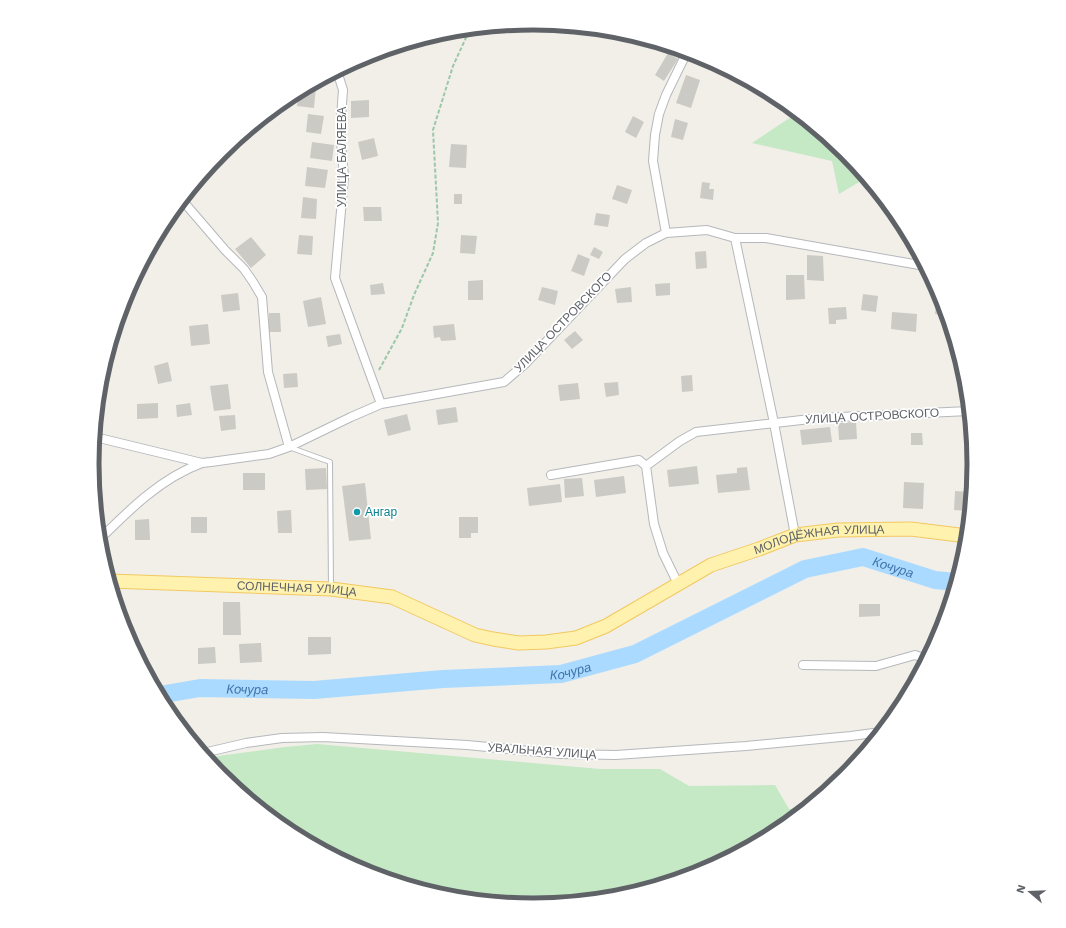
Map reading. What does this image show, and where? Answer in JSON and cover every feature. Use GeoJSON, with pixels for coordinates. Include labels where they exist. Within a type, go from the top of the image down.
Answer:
{"type":"FeatureCollection","features":[{"type":"Feature","properties":{"kind":"main road","name":"МОЛОДЁЖНАЯ УЛИЦА"},"geometry":{"type":"LineString","coordinates":[[476,635],[520,643],[546,642],[576,638],[606,626],[711,564],[759,550],[795,535],[838,530],[911,529],[961,535]]}},
{"type":"Feature","properties":{"kind":"main road","name":"СОЛНЕЧНАЯ УЛИЦА"},"geometry":{"type":"LineString","coordinates":[[115,581],[331,589],[392,597],[476,635]]}},
{"type":"Feature","properties":{"kind":"street"},"geometry":{"type":"LineString","coordinates":[[666,233],[653,161],[655,135],[659,114],[666,95],[684,57]]}},
{"type":"Feature","properties":{"kind":"street","name":"УЛИЦА БАЛЯЕВА"},"geometry":{"type":"LineString","coordinates":[[339,76],[343,90],[341,142],[344,177],[335,278],[381,404]]}},
{"type":"Feature","properties":{"kind":"street"},"geometry":{"type":"LineString","coordinates":[[186,204],[244,269],[254,282],[262,297],[268,372],[289,447]]}},
{"type":"Feature","properties":{"kind":"street","name":"УЛИЦА ОСТРОВСКОГО"},"geometry":{"type":"LineString","coordinates":[[105,535],[154,489],[190,467],[202,463],[269,454],[289,447],[381,404],[504,382],[524,364],[625,259],[646,243],[666,233],[707,230],[735,238],[766,238],[918,265]]}},
{"type":"Feature","properties":{"kind":"street"},"geometry":{"type":"LineString","coordinates":[[735,238],[774,423],[795,535]]}},
{"type":"Feature","properties":{"kind":"street","name":"УЛИЦА ОСТРОВСКОГО"},"geometry":{"type":"LineString","coordinates":[[646,466],[680,441],[696,432],[819,418],[963,411]]}},
{"type":"Feature","properties":{"kind":"street","name":"УЛИЦА ОСТРОВСКОГО"},"geometry":{"type":"LineString","coordinates":[[100,438],[202,463]]}},
{"type":"Feature","properties":{"kind":"street"},"geometry":{"type":"LineString","coordinates":[[551,475],[639,460],[646,466],[654,524],[663,553],[678,584]]}},
{"type":"Feature","properties":{"kind":"street"},"geometry":{"type":"LineString","coordinates":[[803,665],[876,666],[915,655],[921,657]]}},
{"type":"Feature","properties":{"kind":"street","name":"УВАЛЬНАЯ УЛИЦА"},"geometry":{"type":"LineString","coordinates":[[209,752],[246,743],[275,739],[323,737],[467,745],[561,754],[616,755],[754,745],[873,733]]}},
{"type":"Feature","properties":{"kind":"lane"},"geometry":{"type":"LineString","coordinates":[[289,447],[330,462],[331,589]]}},
{"type":"Feature","properties":{"kind":"path"},"geometry":{"type":"LineString","coordinates":[[373,382],[402,328],[432,252],[438,223],[433,130],[453,66],[467,35]]}},
{"type":"Feature","properties":{"kind":"green space"},"geometry":{"type":"Polygon","coordinates":[[[792,116],[840,157],[861,181],[839,194],[832,161],[752,143],[792,116]]]}},
{"type":"Feature","properties":{"kind":"green space"},"geometry":{"type":"Polygon","coordinates":[[[317,744],[600,769],[660,769],[689,786],[775,785],[789,809],[797,808],[750,840],[725,853],[673,875],[645,883],[618,890],[561,897],[533,898],[476,894],[448,890],[393,875],[367,865],[316,840],[269,808],[226,771],[214,758],[285,747],[317,744]]]}},
{"type":"Feature","properties":{"kind":"building"},"geometry":{"type":"Polygon","coordinates":[[[668,53],[678,59],[664,81],[655,75],[668,53]]]}},
{"type":"Feature","properties":{"kind":"building"},"geometry":{"type":"Polygon","coordinates":[[[686,75],[700,80],[691,108],[676,103],[686,75]]]}},
{"type":"Feature","properties":{"kind":"building"},"geometry":{"type":"Polygon","coordinates":[[[316,88],[314,108],[297,106],[298,99],[316,88]]]}},
{"type":"Feature","properties":{"kind":"building"},"geometry":{"type":"Polygon","coordinates":[[[369,100],[369,117],[351,118],[351,101],[369,100]]]}},
{"type":"Feature","properties":{"kind":"building"},"geometry":{"type":"Polygon","coordinates":[[[308,114],[324,116],[321,134],[306,132],[308,114]]]}},
{"type":"Feature","properties":{"kind":"building"},"geometry":{"type":"Polygon","coordinates":[[[633,116],[644,122],[636,138],[625,132],[633,116]]]}},
{"type":"Feature","properties":{"kind":"building"},"geometry":{"type":"Polygon","coordinates":[[[675,119],[688,123],[683,140],[671,137],[675,119]]]}},
{"type":"Feature","properties":{"kind":"building"},"geometry":{"type":"Polygon","coordinates":[[[374,138],[378,156],[362,160],[358,142],[374,138]]]}},
{"type":"Feature","properties":{"kind":"building"},"geometry":{"type":"Polygon","coordinates":[[[312,142],[334,145],[332,161],[310,158],[312,142]]]}},
{"type":"Feature","properties":{"kind":"building"},"geometry":{"type":"Polygon","coordinates":[[[451,144],[467,145],[466,168],[449,167],[451,144]]]}},
{"type":"Feature","properties":{"kind":"building"},"geometry":{"type":"Polygon","coordinates":[[[307,167],[328,170],[325,188],[305,186],[307,167]]]}},
{"type":"Feature","properties":{"kind":"building"},"geometry":{"type":"Polygon","coordinates":[[[702,182],[710,183],[709,189],[714,189],[713,200],[700,198],[702,182]]]}},
{"type":"Feature","properties":{"kind":"building"},"geometry":{"type":"Polygon","coordinates":[[[617,185],[632,190],[627,204],[612,199],[617,185]]]}},
{"type":"Feature","properties":{"kind":"building"},"geometry":{"type":"Polygon","coordinates":[[[454,194],[462,194],[462,204],[454,204],[454,194]]]}},
{"type":"Feature","properties":{"kind":"building"},"geometry":{"type":"Polygon","coordinates":[[[303,197],[317,199],[316,219],[301,218],[303,197]]]}},
{"type":"Feature","properties":{"kind":"building"},"geometry":{"type":"Polygon","coordinates":[[[363,207],[381,207],[382,221],[364,221],[363,207]]]}},
{"type":"Feature","properties":{"kind":"building"},"geometry":{"type":"Polygon","coordinates":[[[596,213],[610,215],[608,227],[594,225],[596,213]]]}},
{"type":"Feature","properties":{"kind":"building"},"geometry":{"type":"Polygon","coordinates":[[[299,235],[313,236],[312,255],[297,254],[299,235]]]}},
{"type":"Feature","properties":{"kind":"building"},"geometry":{"type":"Polygon","coordinates":[[[461,235],[477,236],[475,254],[460,253],[461,235]]]}},
{"type":"Feature","properties":{"kind":"building"},"geometry":{"type":"Polygon","coordinates":[[[251,237],[266,255],[251,268],[235,249],[251,237]]]}},
{"type":"Feature","properties":{"kind":"building"},"geometry":{"type":"Polygon","coordinates":[[[594,247],[603,252],[599,259],[590,255],[594,247]]]}},
{"type":"Feature","properties":{"kind":"building"},"geometry":{"type":"Polygon","coordinates":[[[706,251],[707,268],[696,269],[695,252],[706,251]]]}},
{"type":"Feature","properties":{"kind":"building"},"geometry":{"type":"Polygon","coordinates":[[[578,254],[590,259],[584,276],[571,271],[578,254]]]}},
{"type":"Feature","properties":{"kind":"building"},"geometry":{"type":"Polygon","coordinates":[[[807,255],[823,256],[824,281],[807,280],[807,255]]]}},
{"type":"Feature","properties":{"kind":"building"},"geometry":{"type":"Polygon","coordinates":[[[786,275],[804,275],[805,299],[786,300],[786,275]]]}},
{"type":"Feature","properties":{"kind":"building"},"geometry":{"type":"Polygon","coordinates":[[[483,280],[483,300],[468,300],[468,281],[483,280]]]}},
{"type":"Feature","properties":{"kind":"building"},"geometry":{"type":"Polygon","coordinates":[[[383,283],[385,294],[371,295],[370,285],[383,283]]]}},
{"type":"Feature","properties":{"kind":"building"},"geometry":{"type":"Polygon","coordinates":[[[670,283],[670,295],[656,296],[655,284],[670,283]]]}},
{"type":"Feature","properties":{"kind":"building"},"geometry":{"type":"Polygon","coordinates":[[[542,287],[558,291],[555,305],[538,300],[542,287]]]}},
{"type":"Feature","properties":{"kind":"building"},"geometry":{"type":"Polygon","coordinates":[[[631,287],[632,302],[617,303],[615,289],[631,287]]]}},
{"type":"Feature","properties":{"kind":"building"},"geometry":{"type":"Polygon","coordinates":[[[238,293],[240,310],[223,312],[221,295],[238,293]]]}},
{"type":"Feature","properties":{"kind":"building"},"geometry":{"type":"Polygon","coordinates":[[[863,294],[878,296],[876,312],[861,310],[863,294]]]}},
{"type":"Feature","properties":{"kind":"building"},"geometry":{"type":"Polygon","coordinates":[[[321,297],[326,324],[308,327],[303,301],[321,297]]]}},
{"type":"Feature","properties":{"kind":"building"},"geometry":{"type":"Polygon","coordinates":[[[936,304],[941,315],[935,314],[936,304]]]}},
{"type":"Feature","properties":{"kind":"building"},"geometry":{"type":"Polygon","coordinates":[[[846,307],[847,319],[836,320],[836,324],[829,324],[828,308],[846,307]]]}},
{"type":"Feature","properties":{"kind":"building"},"geometry":{"type":"Polygon","coordinates":[[[892,312],[917,314],[916,332],[891,329],[892,312]]]}},
{"type":"Feature","properties":{"kind":"building"},"geometry":{"type":"Polygon","coordinates":[[[269,313],[280,313],[281,332],[269,332],[269,313]]]}},
{"type":"Feature","properties":{"kind":"building"},"geometry":{"type":"Polygon","coordinates":[[[208,324],[210,344],[191,346],[189,326],[208,324]]]}},
{"type":"Feature","properties":{"kind":"building"},"geometry":{"type":"Polygon","coordinates":[[[454,324],[456,340],[441,341],[440,337],[434,338],[433,326],[454,324]]]}},
{"type":"Feature","properties":{"kind":"building"},"geometry":{"type":"Polygon","coordinates":[[[575,331],[583,340],[572,349],[564,340],[575,331]]]}},
{"type":"Feature","properties":{"kind":"building"},"geometry":{"type":"Polygon","coordinates":[[[340,334],[342,344],[328,347],[326,336],[340,334]]]}},
{"type":"Feature","properties":{"kind":"building"},"geometry":{"type":"Polygon","coordinates":[[[168,362],[172,381],[158,384],[154,366],[168,362]]]}},
{"type":"Feature","properties":{"kind":"building"},"geometry":{"type":"Polygon","coordinates":[[[297,373],[298,387],[284,388],[283,374],[297,373]]]}},
{"type":"Feature","properties":{"kind":"building"},"geometry":{"type":"Polygon","coordinates":[[[692,375],[693,391],[682,392],[681,376],[692,375]]]}},
{"type":"Feature","properties":{"kind":"building"},"geometry":{"type":"Polygon","coordinates":[[[618,382],[619,395],[606,397],[604,383],[618,382]]]}},
{"type":"Feature","properties":{"kind":"building"},"geometry":{"type":"Polygon","coordinates":[[[959,382],[961,391],[958,391],[959,382]]]}},
{"type":"Feature","properties":{"kind":"building"},"geometry":{"type":"Polygon","coordinates":[[[578,383],[580,399],[560,401],[558,385],[578,383]]]}},
{"type":"Feature","properties":{"kind":"building"},"geometry":{"type":"Polygon","coordinates":[[[228,384],[231,409],[214,411],[210,386],[228,384]]]}},
{"type":"Feature","properties":{"kind":"building"},"geometry":{"type":"Polygon","coordinates":[[[158,403],[158,418],[137,419],[137,404],[158,403]]]}},
{"type":"Feature","properties":{"kind":"building"},"geometry":{"type":"Polygon","coordinates":[[[190,403],[192,415],[177,417],[176,405],[190,403]]]}},
{"type":"Feature","properties":{"kind":"building"},"geometry":{"type":"Polygon","coordinates":[[[456,407],[458,422],[438,425],[436,410],[456,407]]]}},
{"type":"Feature","properties":{"kind":"building"},"geometry":{"type":"Polygon","coordinates":[[[407,414],[411,430],[388,436],[384,420],[407,414]]]}},
{"type":"Feature","properties":{"kind":"building"},"geometry":{"type":"Polygon","coordinates":[[[235,415],[236,429],[221,431],[219,416],[235,415]]]}},
{"type":"Feature","properties":{"kind":"building"},"geometry":{"type":"Polygon","coordinates":[[[856,422],[857,439],[839,440],[838,423],[856,422]]]}},
{"type":"Feature","properties":{"kind":"building"},"geometry":{"type":"Polygon","coordinates":[[[830,427],[832,442],[802,445],[800,430],[830,427]]]}},
{"type":"Feature","properties":{"kind":"building"},"geometry":{"type":"Polygon","coordinates":[[[911,433],[922,433],[923,445],[911,445],[911,433]]]}},
{"type":"Feature","properties":{"kind":"building"},"geometry":{"type":"Polygon","coordinates":[[[697,466],[699,484],[669,487],[667,470],[697,466]]]}},
{"type":"Feature","properties":{"kind":"building"},"geometry":{"type":"Polygon","coordinates":[[[747,467],[750,490],[718,493],[716,475],[737,473],[737,468],[747,467]]]}},
{"type":"Feature","properties":{"kind":"building"},"geometry":{"type":"Polygon","coordinates":[[[326,468],[327,489],[306,490],[305,469],[326,468]]]}},
{"type":"Feature","properties":{"kind":"building"},"geometry":{"type":"Polygon","coordinates":[[[243,473],[265,473],[265,490],[243,490],[243,473]]]}},
{"type":"Feature","properties":{"kind":"building"},"geometry":{"type":"Polygon","coordinates":[[[624,476],[626,493],[596,497],[594,480],[624,476]]]}},
{"type":"Feature","properties":{"kind":"building"},"geometry":{"type":"Polygon","coordinates":[[[582,478],[584,496],[565,498],[564,479],[582,478]]]}},
{"type":"Feature","properties":{"kind":"building"},"geometry":{"type":"Polygon","coordinates":[[[904,482],[924,483],[923,509],[903,508],[904,482]]]}},
{"type":"Feature","properties":{"kind":"building","name":"Ангар"},"geometry":{"type":"Polygon","coordinates":[[[365,483],[371,539],[349,541],[342,486],[365,483]]]}},
{"type":"Feature","properties":{"kind":"building"},"geometry":{"type":"Polygon","coordinates":[[[560,484],[562,502],[529,506],[527,488],[560,484]]]}},
{"type":"Feature","properties":{"kind":"building"},"geometry":{"type":"Polygon","coordinates":[[[955,491],[966,492],[964,511],[954,510],[955,491]]]}},
{"type":"Feature","properties":{"kind":"building"},"geometry":{"type":"Polygon","coordinates":[[[291,510],[292,533],[278,533],[277,511],[291,510]]]}},
{"type":"Feature","properties":{"kind":"building"},"geometry":{"type":"Polygon","coordinates":[[[191,517],[207,517],[207,533],[191,533],[191,517]]]}},
{"type":"Feature","properties":{"kind":"building"},"geometry":{"type":"Polygon","coordinates":[[[459,517],[478,517],[478,533],[471,533],[471,538],[459,538],[459,517]]]}},
{"type":"Feature","properties":{"kind":"building"},"geometry":{"type":"Polygon","coordinates":[[[149,519],[150,540],[135,540],[135,520],[149,519]]]}},
{"type":"Feature","properties":{"kind":"building"},"geometry":{"type":"Polygon","coordinates":[[[223,602],[240,602],[241,635],[223,635],[223,602]]]}},
{"type":"Feature","properties":{"kind":"building"},"geometry":{"type":"Polygon","coordinates":[[[859,604],[880,604],[880,616],[859,617],[859,604]]]}},
{"type":"Feature","properties":{"kind":"building"},"geometry":{"type":"Polygon","coordinates":[[[308,637],[331,637],[331,654],[308,655],[308,637]]]}},
{"type":"Feature","properties":{"kind":"building"},"geometry":{"type":"Polygon","coordinates":[[[261,643],[262,662],[240,663],[239,644],[261,643]]]}},
{"type":"Feature","properties":{"kind":"building"},"geometry":{"type":"Polygon","coordinates":[[[215,647],[216,663],[198,664],[198,648],[215,647]]]}},
{"type":"Feature","properties":{"kind":"waterway","name":"Кочура"},"geometry":{"type":"LineString","coordinates":[[165,694],[200,688],[314,690],[443,679],[561,674],[635,654],[805,569],[863,557],[935,580],[950,581]]}},
{"type":"Feature","properties":{"kind":"place","name":"Ангар"},"geometry":{"type":"Point","coordinates":[357,512]}}]}
